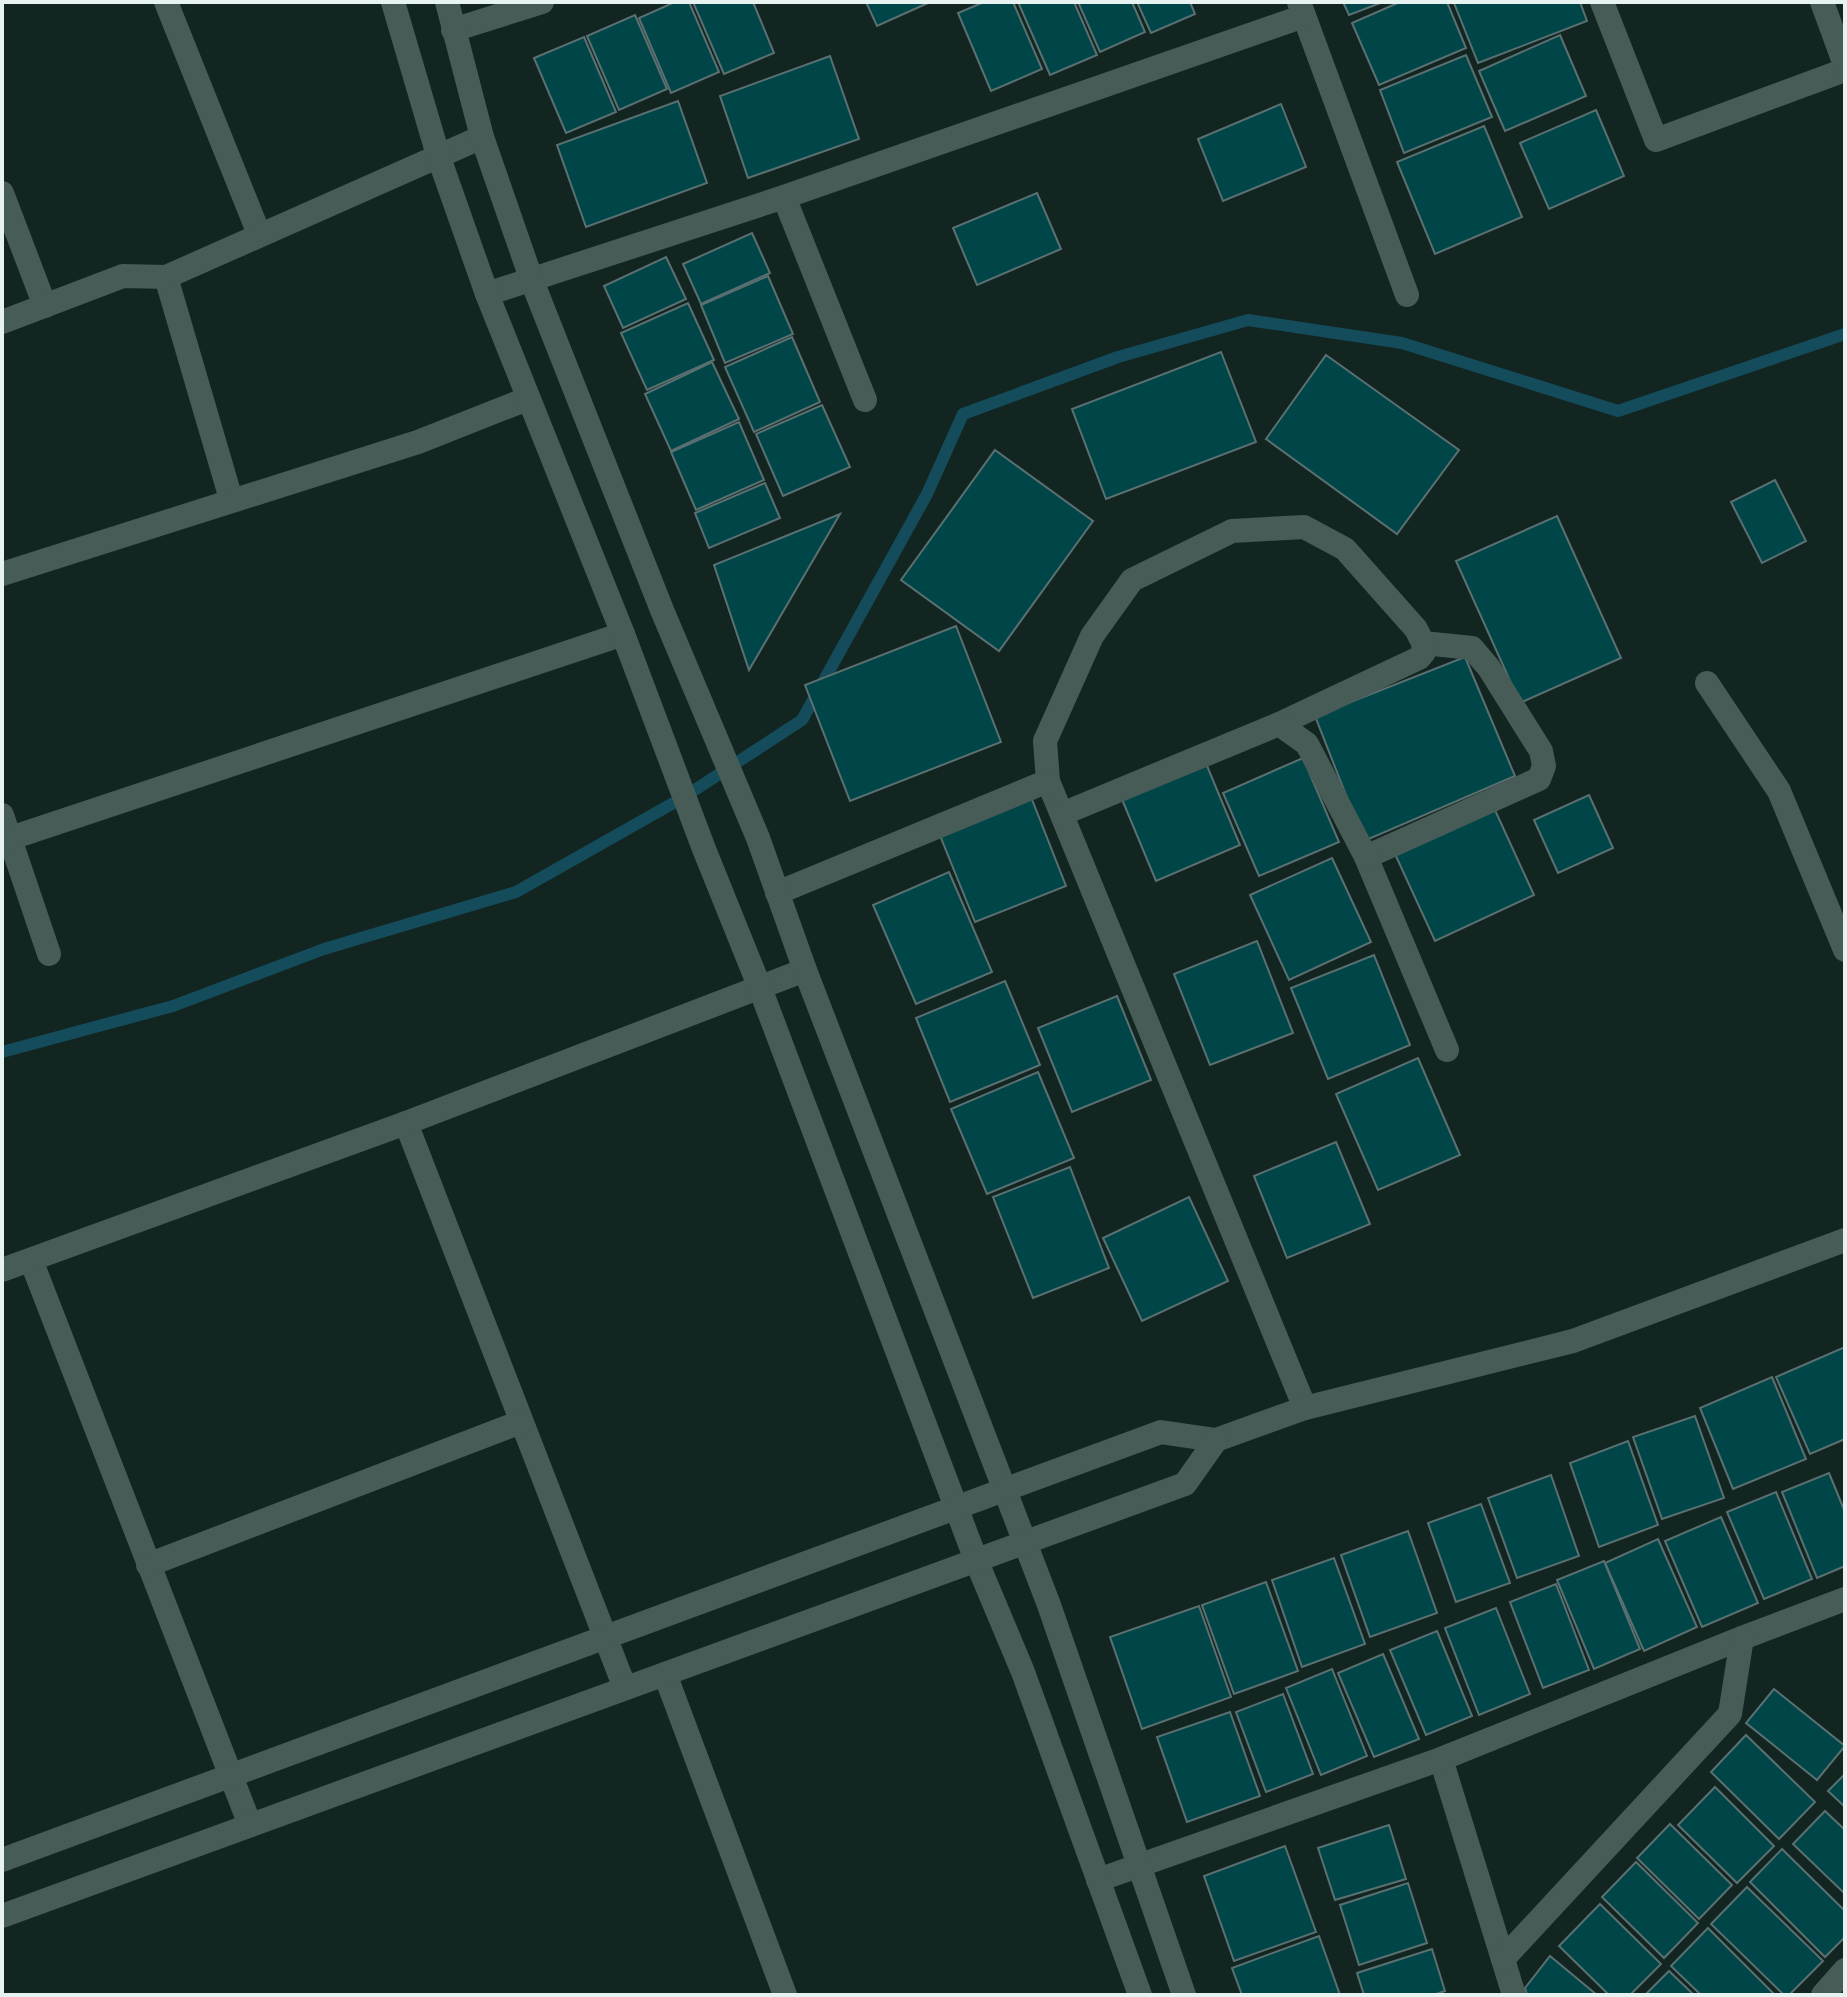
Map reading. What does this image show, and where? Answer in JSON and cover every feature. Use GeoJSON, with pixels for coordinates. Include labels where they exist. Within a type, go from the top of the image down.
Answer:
{"type":"FeatureCollection","features":[{"type":"Feature","properties":{"kind":"street"},"geometry":{"type":"LineString","coordinates":[[166,2],[259,234]]}},
{"type":"Feature","properties":{"kind":"street"},"geometry":{"type":"LineString","coordinates":[[393,2],[438,155],[487,294],[623,634],[976,1560],[1023,1672],[1140,1995]]}},
{"type":"Feature","properties":{"kind":"street"},"geometry":{"type":"LineString","coordinates":[[447,2],[482,137],[532,281],[662,610],[758,838],[805,970],[1054,1619],[1184,1995]]}},
{"type":"Feature","properties":{"kind":"street"},"geometry":{"type":"LineString","coordinates":[[453,30],[542,2]]}},
{"type":"Feature","properties":{"kind":"street"},"geometry":{"type":"LineString","coordinates":[[1602,2],[1656,140],[1845,67],[1822,2]]}},
{"type":"Feature","properties":{"kind":"street"},"geometry":{"type":"LineString","coordinates":[[487,294],[784,197],[1301,9],[1407,295]]}},
{"type":"Feature","properties":{"kind":"street"},"geometry":{"type":"LineString","coordinates":[[2,322],[123,276],[166,277],[482,137]]}},
{"type":"Feature","properties":{"kind":"street"},"geometry":{"type":"LineString","coordinates":[[2,193],[45,306]]}},
{"type":"Feature","properties":{"kind":"street"},"geometry":{"type":"LineString","coordinates":[[784,197],[865,400]]}},
{"type":"Feature","properties":{"kind":"street"},"geometry":{"type":"LineString","coordinates":[[166,277],[231,499]]}},
{"type":"Feature","properties":{"kind":"street"},"geometry":{"type":"LineString","coordinates":[[2,574],[418,442],[527,399]]}},
{"type":"Feature","properties":{"kind":"street"},"geometry":{"type":"LineString","coordinates":[[1062,814],[1279,724],[1419,658],[1424,652],[1423,643],[1416,629],[1345,549],[1304,527],[1232,531],[1132,580],[1092,636],[1045,741],[1048,781],[1305,1408]]}},
{"type":"Feature","properties":{"kind":"street"},"geometry":{"type":"LineString","coordinates":[[49,954],[6,827],[623,634]]}},
{"type":"Feature","properties":{"kind":"street"},"geometry":{"type":"LineString","coordinates":[[1366,857],[1539,779],[1544,766],[1541,751],[1489,668],[1472,648],[1423,643]]}},
{"type":"Feature","properties":{"kind":"street"},"geometry":{"type":"LineString","coordinates":[[1707,683],[1779,791],[1845,950]]}},
{"type":"Feature","properties":{"kind":"street"},"geometry":{"type":"LineString","coordinates":[[1279,724],[1307,744],[1366,857],[1447,1050]]}},
{"type":"Feature","properties":{"kind":"street"},"geometry":{"type":"LineString","coordinates":[[777,893],[1048,781]]}},
{"type":"Feature","properties":{"kind":"street"},"geometry":{"type":"LineString","coordinates":[[2,1270],[406,1123],[805,970]]}},
{"type":"Feature","properties":{"kind":"street"},"geometry":{"type":"LineString","coordinates":[[406,1123],[625,1688]]}},
{"type":"Feature","properties":{"kind":"street"},"geometry":{"type":"LineString","coordinates":[[2,1860],[1161,1432],[1216,1440],[1305,1408],[1573,1341],[1845,1240]]}},
{"type":"Feature","properties":{"kind":"street"},"geometry":{"type":"LineString","coordinates":[[31,1260],[250,1825]]}},
{"type":"Feature","properties":{"kind":"street"},"geometry":{"type":"LineString","coordinates":[[148,1565],[521,1422]]}},
{"type":"Feature","properties":{"kind":"street"},"geometry":{"type":"LineString","coordinates":[[2,1916],[1185,1484],[1216,1440]]}},
{"type":"Feature","properties":{"kind":"street"},"geometry":{"type":"LineString","coordinates":[[1098,1880],[1441,1759],[1845,1599]]}},
{"type":"Feature","properties":{"kind":"street"},"geometry":{"type":"LineString","coordinates":[[1503,1959],[1730,1714],[1742,1638]]}},
{"type":"Feature","properties":{"kind":"street"},"geometry":{"type":"LineString","coordinates":[[665,1674],[785,1995]]}},
{"type":"Feature","properties":{"kind":"street"},"geometry":{"type":"LineString","coordinates":[[1441,1759],[1514,1995]]}},
{"type":"Feature","properties":{"kind":"street"},"geometry":{"type":"LineString","coordinates":[[1823,1995],[1845,1970]]}},
{"type":"Feature","properties":{"kind":"building"},"geometry":{"type":"Polygon","coordinates":[[[675,2],[689,2],[719,72],[671,93],[639,18],[675,2]]]}},
{"type":"Feature","properties":{"kind":"building"},"geometry":{"type":"Polygon","coordinates":[[[693,2],[753,2],[774,53],[724,74],[693,2]]]}},
{"type":"Feature","properties":{"kind":"building"},"geometry":{"type":"Polygon","coordinates":[[[866,2],[928,2],[928,3],[877,26],[866,2]]]}},
{"type":"Feature","properties":{"kind":"building"},"geometry":{"type":"Polygon","coordinates":[[[984,2],[1013,2],[1042,69],[991,91],[958,13],[984,2]]]}},
{"type":"Feature","properties":{"kind":"building"},"geometry":{"type":"Polygon","coordinates":[[[1018,2],[1074,2],[1097,55],[1050,75],[1018,2]]]}},
{"type":"Feature","properties":{"kind":"building"},"geometry":{"type":"Polygon","coordinates":[[[1078,2],[1132,2],[1145,32],[1100,52],[1078,2]]]}},
{"type":"Feature","properties":{"kind":"building"},"geometry":{"type":"Polygon","coordinates":[[[1137,2],[1190,2],[1195,14],[1151,33],[1137,2]]]}},
{"type":"Feature","properties":{"kind":"building"},"geometry":{"type":"Polygon","coordinates":[[[1343,2],[1383,2],[1349,15],[1343,2]]]}},
{"type":"Feature","properties":{"kind":"building"},"geometry":{"type":"Polygon","coordinates":[[[1400,2],[1447,2],[1466,48],[1379,85],[1352,23],[1400,2]]]}},
{"type":"Feature","properties":{"kind":"building"},"geometry":{"type":"Polygon","coordinates":[[[1580,2],[1587,21],[1478,63],[1454,3],[1580,2]]]}},
{"type":"Feature","properties":{"kind":"building"},"geometry":{"type":"Polygon","coordinates":[[[635,15],[667,89],[619,110],[587,36],[635,15]]]}},
{"type":"Feature","properties":{"kind":"building"},"geometry":{"type":"Polygon","coordinates":[[[1560,35],[1586,96],[1505,131],[1479,71],[1560,35]]]}},
{"type":"Feature","properties":{"kind":"building"},"geometry":{"type":"Polygon","coordinates":[[[584,37],[616,112],[566,133],[534,58],[584,37]]]}},
{"type":"Feature","properties":{"kind":"building"},"geometry":{"type":"Polygon","coordinates":[[[1466,55],[1492,117],[1404,153],[1380,90],[1466,55]]]}},
{"type":"Feature","properties":{"kind":"building"},"geometry":{"type":"Polygon","coordinates":[[[830,56],[859,139],[748,178],[720,96],[830,56]]]}},
{"type":"Feature","properties":{"kind":"building"},"geometry":{"type":"Polygon","coordinates":[[[678,101],[707,183],[586,227],[557,145],[678,101]]]}},
{"type":"Feature","properties":{"kind":"building"},"geometry":{"type":"Polygon","coordinates":[[[1281,104],[1306,167],[1223,201],[1198,139],[1281,104]]]}},
{"type":"Feature","properties":{"kind":"building"},"geometry":{"type":"Polygon","coordinates":[[[1596,110],[1624,176],[1549,209],[1520,143],[1596,110]]]}},
{"type":"Feature","properties":{"kind":"building"},"geometry":{"type":"Polygon","coordinates":[[[1484,126],[1522,217],[1435,254],[1397,162],[1484,126]]]}},
{"type":"Feature","properties":{"kind":"building"},"geometry":{"type":"Polygon","coordinates":[[[1037,193],[1061,249],[977,285],[953,228],[1037,193]]]}},
{"type":"Feature","properties":{"kind":"building"},"geometry":{"type":"Polygon","coordinates":[[[752,233],[770,273],[701,304],[683,264],[752,233]]]}},
{"type":"Feature","properties":{"kind":"building"},"geometry":{"type":"Polygon","coordinates":[[[666,257],[686,299],[623,328],[604,286],[666,257]]]}},
{"type":"Feature","properties":{"kind":"building"},"geometry":{"type":"Polygon","coordinates":[[[768,276],[793,334],[725,363],[701,305],[768,276]]]}},
{"type":"Feature","properties":{"kind":"building"},"geometry":{"type":"Polygon","coordinates":[[[688,303],[714,360],[647,390],[621,333],[688,303]]]}},
{"type":"Feature","properties":{"kind":"building"},"geometry":{"type":"Polygon","coordinates":[[[792,337],[820,402],[754,432],[725,367],[792,337]]]}},
{"type":"Feature","properties":{"kind":"building"},"geometry":{"type":"Polygon","coordinates":[[[1221,352],[1256,442],[1106,499],[1072,409],[1221,352]]]}},
{"type":"Feature","properties":{"kind":"building"},"geometry":{"type":"Polygon","coordinates":[[[1326,355],[1459,450],[1397,534],[1266,439],[1326,355]]]}},
{"type":"Feature","properties":{"kind":"building"},"geometry":{"type":"Polygon","coordinates":[[[712,362],[739,419],[671,451],[645,394],[712,362]]]}},
{"type":"Feature","properties":{"kind":"building"},"geometry":{"type":"Polygon","coordinates":[[[822,405],[850,467],[783,496],[756,434],[822,405]]]}},
{"type":"Feature","properties":{"kind":"building"},"geometry":{"type":"Polygon","coordinates":[[[739,422],[764,480],[696,510],[671,452],[739,422]]]}},
{"type":"Feature","properties":{"kind":"building"},"geometry":{"type":"Polygon","coordinates":[[[995,450],[1093,521],[999,651],[901,580],[995,450]]]}},
{"type":"Feature","properties":{"kind":"building"},"geometry":{"type":"Polygon","coordinates":[[[1775,480],[1806,541],[1762,563],[1731,502],[1775,480]]]}},
{"type":"Feature","properties":{"kind":"building"},"geometry":{"type":"Polygon","coordinates":[[[765,483],[780,518],[709,548],[695,513],[765,483]]]}},
{"type":"Feature","properties":{"kind":"building"},"geometry":{"type":"Polygon","coordinates":[[[840,514],[749,670],[714,565],[840,514]]]}},
{"type":"Feature","properties":{"kind":"building"},"geometry":{"type":"Polygon","coordinates":[[[1557,516],[1621,658],[1520,703],[1456,561],[1557,516]]]}},
{"type":"Feature","properties":{"kind":"building"},"geometry":{"type":"Polygon","coordinates":[[[956,626],[1001,742],[850,801],[805,685],[956,626]]]}},
{"type":"Feature","properties":{"kind":"building"},"geometry":{"type":"Polygon","coordinates":[[[1465,657],[1515,776],[1364,841],[1315,716],[1465,657]]]}},
{"type":"Feature","properties":{"kind":"building"},"geometry":{"type":"Polygon","coordinates":[[[1303,758],[1339,842],[1259,876],[1223,793],[1303,758]]]}},
{"type":"Feature","properties":{"kind":"building"},"geometry":{"type":"Polygon","coordinates":[[[1205,761],[1240,845],[1156,881],[1121,797],[1205,761]]]}},
{"type":"Feature","properties":{"kind":"building"},"geometry":{"type":"Polygon","coordinates":[[[1589,795],[1613,848],[1558,873],[1534,820],[1589,795]]]}},
{"type":"Feature","properties":{"kind":"building"},"geometry":{"type":"Polygon","coordinates":[[[1031,797],[1066,886],[975,922],[939,833],[1031,797]]]}},
{"type":"Feature","properties":{"kind":"building"},"geometry":{"type":"Polygon","coordinates":[[[1494,808],[1534,895],[1435,941],[1395,854],[1494,808]]]}},
{"type":"Feature","properties":{"kind":"building"},"geometry":{"type":"Polygon","coordinates":[[[1332,858],[1371,942],[1289,980],[1250,895],[1332,858]]]}},
{"type":"Feature","properties":{"kind":"building"},"geometry":{"type":"Polygon","coordinates":[[[949,872],[992,972],[916,1004],[873,905],[949,872]]]}},
{"type":"Feature","properties":{"kind":"building"},"geometry":{"type":"Polygon","coordinates":[[[1257,941],[1293,1033],[1210,1065],[1174,974],[1257,941]]]}},
{"type":"Feature","properties":{"kind":"building"},"geometry":{"type":"Polygon","coordinates":[[[1374,955],[1410,1045],[1328,1079],[1291,988],[1374,955]]]}},
{"type":"Feature","properties":{"kind":"building"},"geometry":{"type":"Polygon","coordinates":[[[1005,981],[1040,1065],[950,1102],[916,1018],[1005,981]]]}},
{"type":"Feature","properties":{"kind":"building"},"geometry":{"type":"Polygon","coordinates":[[[1117,996],[1151,1080],[1072,1112],[1038,1028],[1117,996]]]}},
{"type":"Feature","properties":{"kind":"building"},"geometry":{"type":"Polygon","coordinates":[[[1418,1058],[1460,1155],[1378,1190],[1336,1094],[1418,1058]]]}},
{"type":"Feature","properties":{"kind":"building"},"geometry":{"type":"Polygon","coordinates":[[[1038,1072],[1074,1158],[987,1194],[951,1109],[1038,1072]]]}},
{"type":"Feature","properties":{"kind":"building"},"geometry":{"type":"Polygon","coordinates":[[[1336,1142],[1370,1224],[1287,1258],[1254,1176],[1336,1142]]]}},
{"type":"Feature","properties":{"kind":"building"},"geometry":{"type":"Polygon","coordinates":[[[1070,1167],[1109,1268],[1033,1298],[993,1197],[1070,1167]]]}},
{"type":"Feature","properties":{"kind":"building"},"geometry":{"type":"Polygon","coordinates":[[[1189,1197],[1228,1281],[1142,1321],[1103,1238],[1189,1197]]]}},
{"type":"Feature","properties":{"kind":"building"},"geometry":{"type":"Polygon","coordinates":[[[1845,1347],[1845,1439],[1810,1454],[1776,1377],[1845,1347]]]}},
{"type":"Feature","properties":{"kind":"building"},"geometry":{"type":"Polygon","coordinates":[[[1772,1377],[1806,1459],[1733,1489],[1700,1408],[1772,1377]]]}},
{"type":"Feature","properties":{"kind":"building"},"geometry":{"type":"Polygon","coordinates":[[[1695,1416],[1724,1498],[1662,1519],[1633,1437],[1695,1416]]]}},
{"type":"Feature","properties":{"kind":"building"},"geometry":{"type":"Polygon","coordinates":[[[1628,1441],[1658,1525],[1599,1547],[1570,1463],[1628,1441]]]}},
{"type":"Feature","properties":{"kind":"building"},"geometry":{"type":"Polygon","coordinates":[[[1829,1473],[1845,1512],[1845,1566],[1817,1578],[1782,1492],[1829,1473]]]}},
{"type":"Feature","properties":{"kind":"building"},"geometry":{"type":"Polygon","coordinates":[[[1551,1475],[1579,1556],[1517,1578],[1488,1498],[1551,1475]]]}},
{"type":"Feature","properties":{"kind":"building"},"geometry":{"type":"Polygon","coordinates":[[[1776,1492],[1812,1579],[1764,1599],[1727,1512],[1776,1492]]]}},
{"type":"Feature","properties":{"kind":"building"},"geometry":{"type":"Polygon","coordinates":[[[1481,1504],[1510,1583],[1456,1602],[1428,1523],[1481,1504]]]}},
{"type":"Feature","properties":{"kind":"building"},"geometry":{"type":"Polygon","coordinates":[[[1721,1517],[1758,1603],[1702,1627],[1665,1541],[1721,1517]]]}},
{"type":"Feature","properties":{"kind":"building"},"geometry":{"type":"Polygon","coordinates":[[[1408,1531],[1437,1613],[1370,1637],[1341,1555],[1408,1531]]]}},
{"type":"Feature","properties":{"kind":"building"},"geometry":{"type":"Polygon","coordinates":[[[1658,1539],[1697,1627],[1644,1651],[1605,1563],[1658,1539]]]}},
{"type":"Feature","properties":{"kind":"building"},"geometry":{"type":"Polygon","coordinates":[[[1334,1558],[1365,1644],[1302,1667],[1272,1580],[1334,1558]]]}},
{"type":"Feature","properties":{"kind":"building"},"geometry":{"type":"Polygon","coordinates":[[[1604,1561],[1640,1649],[1594,1669],[1557,1580],[1604,1561]]]}},
{"type":"Feature","properties":{"kind":"building"},"geometry":{"type":"Polygon","coordinates":[[[1266,1582],[1298,1671],[1234,1694],[1202,1605],[1266,1582]]]}},
{"type":"Feature","properties":{"kind":"building"},"geometry":{"type":"Polygon","coordinates":[[[1556,1584],[1589,1670],[1543,1688],[1510,1602],[1556,1584]]]}},
{"type":"Feature","properties":{"kind":"building"},"geometry":{"type":"Polygon","coordinates":[[[1199,1606],[1231,1697],[1142,1729],[1110,1637],[1199,1606]]]}},
{"type":"Feature","properties":{"kind":"building"},"geometry":{"type":"Polygon","coordinates":[[[1496,1608],[1530,1694],[1479,1715],[1445,1628],[1496,1608]]]}},
{"type":"Feature","properties":{"kind":"building"},"geometry":{"type":"Polygon","coordinates":[[[1437,1631],[1472,1716],[1426,1735],[1390,1650],[1437,1631]]]}},
{"type":"Feature","properties":{"kind":"building"},"geometry":{"type":"Polygon","coordinates":[[[1383,1654],[1419,1739],[1374,1757],[1338,1673],[1383,1654]]]}},
{"type":"Feature","properties":{"kind":"building"},"geometry":{"type":"Polygon","coordinates":[[[1332,1669],[1367,1756],[1321,1775],[1286,1688],[1332,1669]]]}},
{"type":"Feature","properties":{"kind":"building"},"geometry":{"type":"Polygon","coordinates":[[[1774,1689],[1845,1746],[1817,1780],[1746,1723],[1774,1689]]]}},
{"type":"Feature","properties":{"kind":"building"},"geometry":{"type":"Polygon","coordinates":[[[1283,1694],[1313,1774],[1266,1792],[1236,1712],[1283,1694]]]}},
{"type":"Feature","properties":{"kind":"building"},"geometry":{"type":"Polygon","coordinates":[[[1230,1712],[1260,1796],[1187,1822],[1157,1737],[1230,1712]]]}},
{"type":"Feature","properties":{"kind":"building"},"geometry":{"type":"Polygon","coordinates":[[[1746,1735],[1815,1802],[1779,1839],[1711,1772],[1746,1735]]]}},
{"type":"Feature","properties":{"kind":"building"},"geometry":{"type":"Polygon","coordinates":[[[1845,1774],[1845,1807],[1828,1791],[1845,1774]]]}},
{"type":"Feature","properties":{"kind":"building"},"geometry":{"type":"Polygon","coordinates":[[[1715,1787],[1774,1846],[1737,1883],[1678,1825],[1715,1787]]]}},
{"type":"Feature","properties":{"kind":"building"},"geometry":{"type":"Polygon","coordinates":[[[1825,1811],[1845,1830],[1845,1894],[1793,1844],[1825,1811]]]}},
{"type":"Feature","properties":{"kind":"building"},"geometry":{"type":"Polygon","coordinates":[[[1670,1824],[1732,1885],[1699,1919],[1637,1858],[1670,1824]]]}},
{"type":"Feature","properties":{"kind":"building"},"geometry":{"type":"Polygon","coordinates":[[[1389,1825],[1406,1879],[1335,1900],[1318,1848],[1389,1825]]]}},
{"type":"Feature","properties":{"kind":"building"},"geometry":{"type":"Polygon","coordinates":[[[1285,1846],[1316,1932],[1234,1961],[1204,1876],[1285,1846]]]}},
{"type":"Feature","properties":{"kind":"building"},"geometry":{"type":"Polygon","coordinates":[[[1782,1849],[1845,1911],[1845,1937],[1825,1957],[1750,1882],[1782,1849]]]}},
{"type":"Feature","properties":{"kind":"building"},"geometry":{"type":"Polygon","coordinates":[[[1636,1862],[1698,1923],[1664,1958],[1602,1897],[1636,1862]]]}},
{"type":"Feature","properties":{"kind":"building"},"geometry":{"type":"Polygon","coordinates":[[[1408,1883],[1427,1943],[1359,1965],[1340,1905],[1408,1883]]]}},
{"type":"Feature","properties":{"kind":"building"},"geometry":{"type":"Polygon","coordinates":[[[1747,1887],[1823,1961],[1789,1995],[1784,1995],[1711,1924],[1747,1887]]]}},
{"type":"Feature","properties":{"kind":"building"},"geometry":{"type":"Polygon","coordinates":[[[1600,1904],[1661,1964],[1630,1995],[1609,1995],[1559,1946],[1600,1904]]]}},
{"type":"Feature","properties":{"kind":"building"},"geometry":{"type":"Polygon","coordinates":[[[1708,1928],[1775,1995],[1701,1995],[1671,1966],[1708,1928]]]}},
{"type":"Feature","properties":{"kind":"building"},"geometry":{"type":"Polygon","coordinates":[[[1319,1936],[1340,1995],[1242,1995],[1232,1968],[1319,1936]]]}},
{"type":"Feature","properties":{"kind":"building"},"geometry":{"type":"Polygon","coordinates":[[[1432,1949],[1445,1991],[1433,1995],[1364,1995],[1357,1973],[1432,1949]]]}},
{"type":"Feature","properties":{"kind":"building"},"geometry":{"type":"Polygon","coordinates":[[[1550,1956],[1597,1995],[1527,1995],[1525,1988],[1550,1956]]]}},
{"type":"Feature","properties":{"kind":"building"},"geometry":{"type":"Polygon","coordinates":[[[1669,1971],[1694,1995],[1645,1995],[1669,1971]]]}},
{"type":"Feature","properties":{"kind":"waterway"},"geometry":{"type":"LineString","coordinates":[[2,1052],[173,1006],[324,949],[516,892],[684,797],[802,720],[927,494],[963,414],[1118,357],[1248,320],[1402,343],[1618,411],[1845,334]]}}]}
